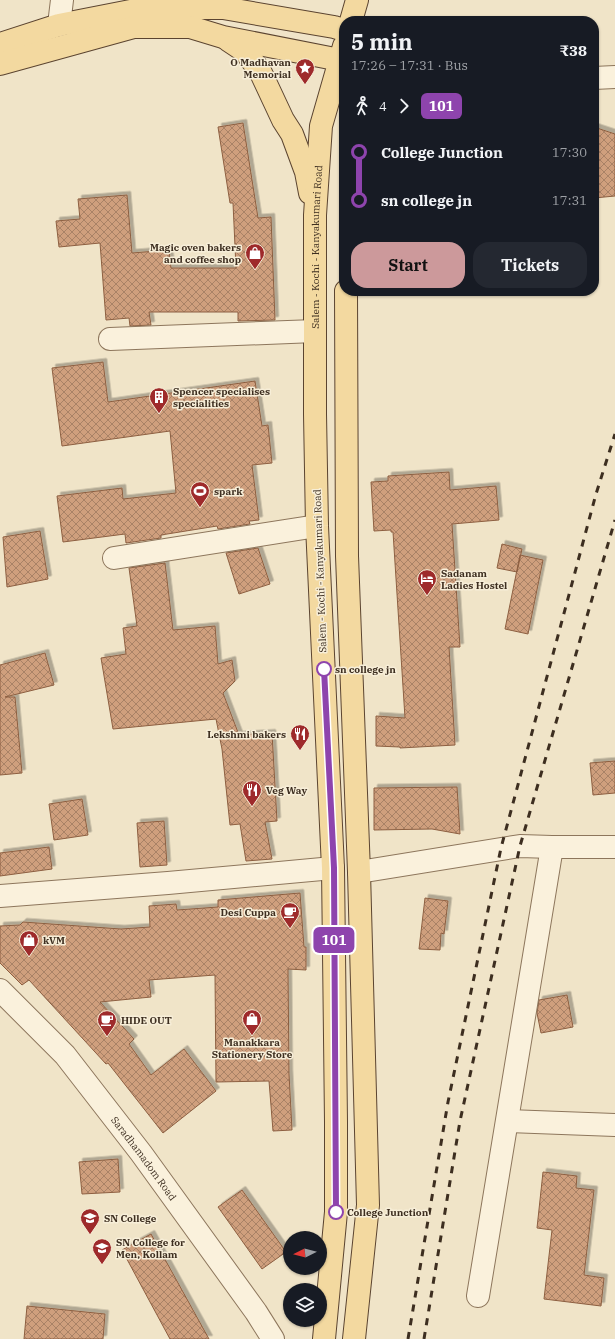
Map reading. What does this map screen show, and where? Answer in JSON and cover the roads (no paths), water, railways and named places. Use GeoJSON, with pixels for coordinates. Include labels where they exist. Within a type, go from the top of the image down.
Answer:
{"type":"FeatureCollection","features":[{"type":"Feature","properties":{"kind":"main road"},"geometry":{"type":"LineString","coordinates":[[223,8],[245,0]]}},
{"type":"Feature","properties":{"kind":"main road"},"geometry":{"type":"LineString","coordinates":[[352,16],[357,0]]}},
{"type":"Feature","properties":{"kind":"main road"},"geometry":{"type":"LineString","coordinates":[[0,44],[59,25],[146,8],[223,8],[339,28]]}},
{"type":"Feature","properties":{"kind":"main road"},"geometry":{"type":"LineString","coordinates":[[0,64],[134,27],[190,27],[223,36],[339,53]]}},
{"type":"Feature","properties":{"kind":"main road"},"geometry":{"type":"LineString","coordinates":[[223,36],[246,52],[261,73],[283,120],[292,134],[306,172],[315,215]]}},
{"type":"Feature","properties":{"kind":"main road","name":"Salem - Kochi - Kanyakumari Road"},"geometry":{"type":"LineString","coordinates":[[324,1339],[336,1212],[334,868],[317,526],[315,414],[315,215],[321,126],[339,63]]}},
{"type":"Feature","properties":{"kind":"main road"},"geometry":{"type":"LineString","coordinates":[[346,296],[346,556],[359,872],[368,1205],[354,1339]]}},
{"type":"Feature","properties":{"kind":"street"},"geometry":{"type":"LineString","coordinates":[[59,25],[62,0]]}},
{"type":"Feature","properties":{"kind":"street"},"geometry":{"type":"LineString","coordinates":[[599,78],[615,77]]}},
{"type":"Feature","properties":{"kind":"street"},"geometry":{"type":"LineString","coordinates":[[110,338],[316,331]]}},
{"type":"Feature","properties":{"kind":"street"},"geometry":{"type":"LineString","coordinates":[[114,558],[317,526]]}},
{"type":"Feature","properties":{"kind":"street"},"geometry":{"type":"LineString","coordinates":[[359,872],[520,846],[615,847]]}},
{"type":"Feature","properties":{"kind":"street"},"geometry":{"type":"LineString","coordinates":[[478,1296],[552,847]]}},
{"type":"Feature","properties":{"kind":"street"},"geometry":{"type":"LineString","coordinates":[[0,896],[334,868]]}},
{"type":"Feature","properties":{"kind":"street","name":"Saradhamadom Road"},"geometry":{"type":"LineString","coordinates":[[0,990],[65,1055],[141,1153],[256,1312],[273,1339]]}},
{"type":"Feature","properties":{"kind":"street"},"geometry":{"type":"LineString","coordinates":[[508,1121],[615,1125]]}},
{"type":"Feature","properties":{"kind":"railway"},"geometry":{"type":"LineString","coordinates":[[408,1339],[448,1102],[501,848],[596,494],[615,434]]}},
{"type":"Feature","properties":{"kind":"railway"},"geometry":{"type":"LineString","coordinates":[[424,1339],[460,1121],[520,846],[615,520]]}},
{"type":"Feature","properties":{"kind":"place","name":"O Madhavan Memorial"},"geometry":{"type":"Point","coordinates":[305,85]}},
{"type":"Feature","properties":{"kind":"place","name":"Magic oven bakers and coffee shop"},"geometry":{"type":"Point","coordinates":[255,270]}},
{"type":"Feature","properties":{"kind":"place","name":"Spencer specialises specialities"},"geometry":{"type":"Point","coordinates":[159,414]}},
{"type":"Feature","properties":{"kind":"place","name":"spark"},"geometry":{"type":"Point","coordinates":[200,508]}},
{"type":"Feature","properties":{"kind":"place","name":"Sadanam Ladies Hostel"},"geometry":{"type":"Point","coordinates":[427,596]}},
{"type":"Feature","properties":{"kind":"place","name":"sn college jn"},"geometry":{"type":"Point","coordinates":[324,669]}},
{"type":"Feature","properties":{"kind":"place","name":"Lekshmi bakers"},"geometry":{"type":"Point","coordinates":[300,751]}},
{"type":"Feature","properties":{"kind":"place","name":"Veg Way"},"geometry":{"type":"Point","coordinates":[252,807]}},
{"type":"Feature","properties":{"kind":"place","name":"Desi Cuppa"},"geometry":{"type":"Point","coordinates":[290,929]}},
{"type":"Feature","properties":{"kind":"place","name":"kVM"},"geometry":{"type":"Point","coordinates":[29,957]}},
{"type":"Feature","properties":{"kind":"place","name":"Manakkara Stationery Store"},"geometry":{"type":"Point","coordinates":[252,1036]}},
{"type":"Feature","properties":{"kind":"place","name":"HIDE OUT"},"geometry":{"type":"Point","coordinates":[107,1037]}},
{"type":"Feature","properties":{"kind":"place","name":"College Junction"},"geometry":{"type":"Point","coordinates":[336,1212]}},
{"type":"Feature","properties":{"kind":"place","name":"SN College"},"geometry":{"type":"Point","coordinates":[90,1235]}},
{"type":"Feature","properties":{"kind":"place","name":"SN College for Men, Kollam"},"geometry":{"type":"Point","coordinates":[102,1265]}}]}
